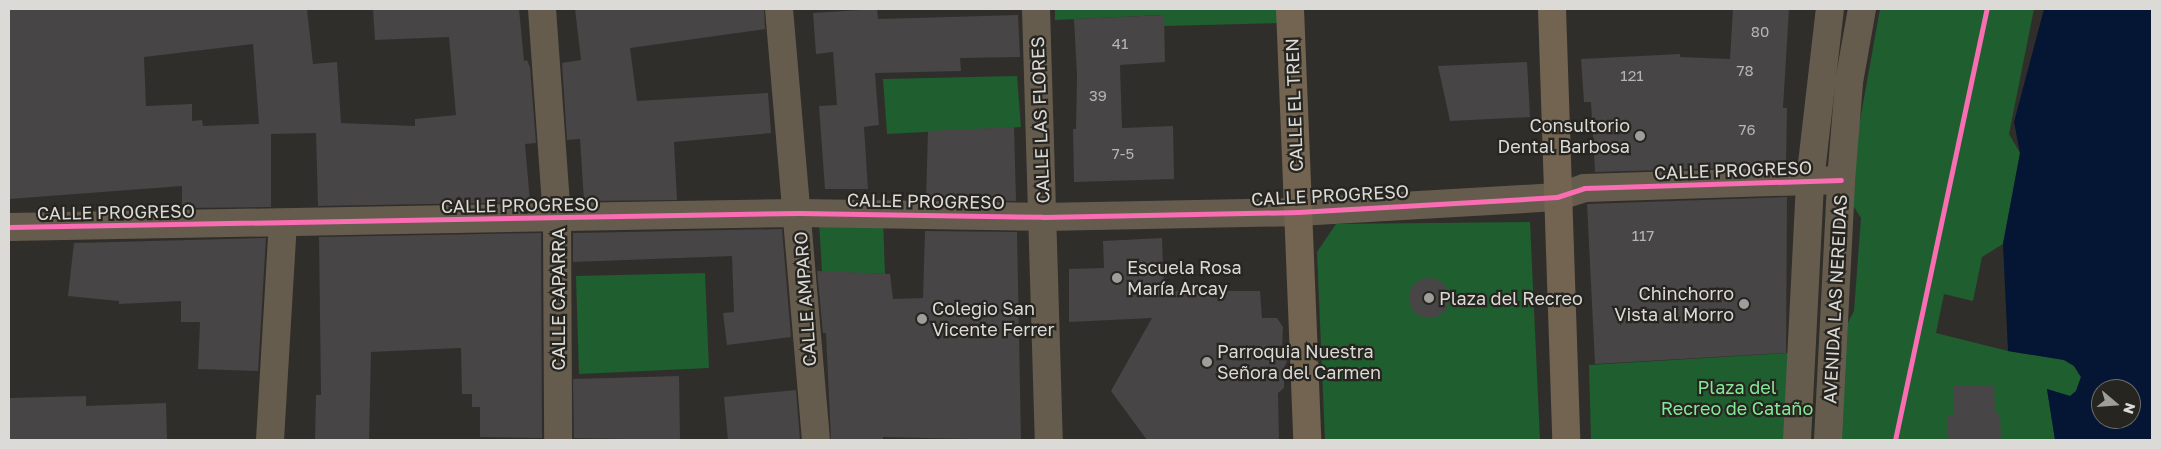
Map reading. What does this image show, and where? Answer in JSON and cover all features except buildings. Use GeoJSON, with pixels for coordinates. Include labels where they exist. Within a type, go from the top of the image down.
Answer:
{"type":"FeatureCollection","features":[{"type":"Feature","properties":{"kind":"main road","name":"CALLE EL TREN"},"geometry":{"type":"LineString","coordinates":[[1290,9],[1307,440]]}},
{"type":"Feature","properties":{"kind":"main road"},"geometry":{"type":"LineString","coordinates":[[1552,9],[1566,440]]}},
{"type":"Feature","properties":{"kind":"street","name":"CALLE CAPARRA"},"geometry":{"type":"LineString","coordinates":[[542,9],[557,219],[558,440]]}},
{"type":"Feature","properties":{"kind":"street","name":"CALLE AMPARO"},"geometry":{"type":"LineString","coordinates":[[779,9],[799,213],[816,440]]}},
{"type":"Feature","properties":{"kind":"street","name":"CALLE LAS FLORES"},"geometry":{"type":"LineString","coordinates":[[1036,9],[1049,440]]}},
{"type":"Feature","properties":{"kind":"street","name":"AVENIDA LAS NEREIDAS"},"geometry":{"type":"LineString","coordinates":[[1797,440],[1810,181],[1830,9]]}},
{"type":"Feature","properties":{"kind":"street","name":"AVENIDA LAS NEREIDAS"},"geometry":{"type":"LineString","coordinates":[[1828,440],[1841,180],[1849,82],[1862,9]]}},
{"type":"Feature","properties":{"kind":"street","name":"CALLE PROGRESO"},"geometry":{"type":"LineString","coordinates":[[9,227],[283,224],[799,213],[1043,217],[1298,212],[1557,197],[1584,188],[1841,180]]}},
{"type":"Feature","properties":{"kind":"street"},"geometry":{"type":"LineString","coordinates":[[270,440],[283,224]]}},
{"type":"Feature","properties":{"kind":"green space"},"geometry":{"type":"Polygon","coordinates":[[[1055,9],[1277,9],[1277,23],[1164,26],[1163,15],[1055,20],[1055,9]]]}},
{"type":"Feature","properties":{"kind":"green space"},"geometry":{"type":"Polygon","coordinates":[[[1880,9],[2034,9],[2009,134],[2020,153],[2003,244],[1982,257],[1973,301],[1944,294],[1936,333],[2008,351],[2064,360],[2074,366],[2081,377],[2076,391],[2070,396],[2047,389],[2055,440],[1837,440],[1842,334],[1854,311],[1861,218],[1850,201],[1850,176],[1880,9]]]}},
{"type":"Feature","properties":{"kind":"green space"},"geometry":{"type":"Polygon","coordinates":[[[1017,76],[1021,127],[887,134],[883,79],[1017,76]]]}},
{"type":"Feature","properties":{"kind":"green space"},"geometry":{"type":"Polygon","coordinates":[[[883,219],[885,274],[822,272],[819,221],[883,219]]]}},
{"type":"Feature","properties":{"kind":"green space"},"geometry":{"type":"Polygon","coordinates":[[[1530,222],[1540,440],[1325,440],[1317,252],[1336,224],[1530,222]]]}},
{"type":"Feature","properties":{"kind":"green space"},"geometry":{"type":"Polygon","coordinates":[[[705,273],[709,368],[579,374],[576,276],[705,273]]]}},
{"type":"Feature","properties":{"kind":"green space","name":"Plaza del Recreo de Cataño"},"geometry":{"type":"Polygon","coordinates":[[[1788,353],[1784,440],[1591,440],[1589,365],[1788,353]]]}},
{"type":"Feature","properties":{"kind":"water"},"geometry":{"type":"Polygon","coordinates":[[[2044,9],[2152,9],[2152,440],[2055,440],[2047,389],[2070,396],[2076,391],[2081,377],[2074,366],[2064,360],[2008,351],[2003,244],[2020,153],[2014,122],[2044,9]]]}},
{"type":"Feature","properties":{"kind":"cycle path"},"geometry":{"type":"LineString","coordinates":[[1895,440],[1987,9]]}},
{"type":"Feature","properties":{"kind":"cycle path"},"geometry":{"type":"LineString","coordinates":[[9,227],[799,213],[1043,217],[1298,212],[1557,197],[1584,188],[1841,180]]}},
{"type":"Feature","properties":{"kind":"place","name":"Consultorio Dental Barbosa"},"geometry":{"type":"Point","coordinates":[1640,136]}},
{"type":"Feature","properties":{"kind":"place","name":"Escuela Rosa María Arcay"},"geometry":{"type":"Point","coordinates":[1117,278]}},
{"type":"Feature","properties":{"kind":"place","name":"Plaza del Recreo"},"geometry":{"type":"Point","coordinates":[1429,298]}},
{"type":"Feature","properties":{"kind":"place","name":"Chinchorro Vista al Morro"},"geometry":{"type":"Point","coordinates":[1744,304]}},
{"type":"Feature","properties":{"kind":"place","name":"Colegio San Vicente Ferrer"},"geometry":{"type":"Point","coordinates":[922,319]}},
{"type":"Feature","properties":{"kind":"place","name":"Parroquia Nuestra Señora del Carmen"},"geometry":{"type":"Point","coordinates":[1207,362]}}]}
